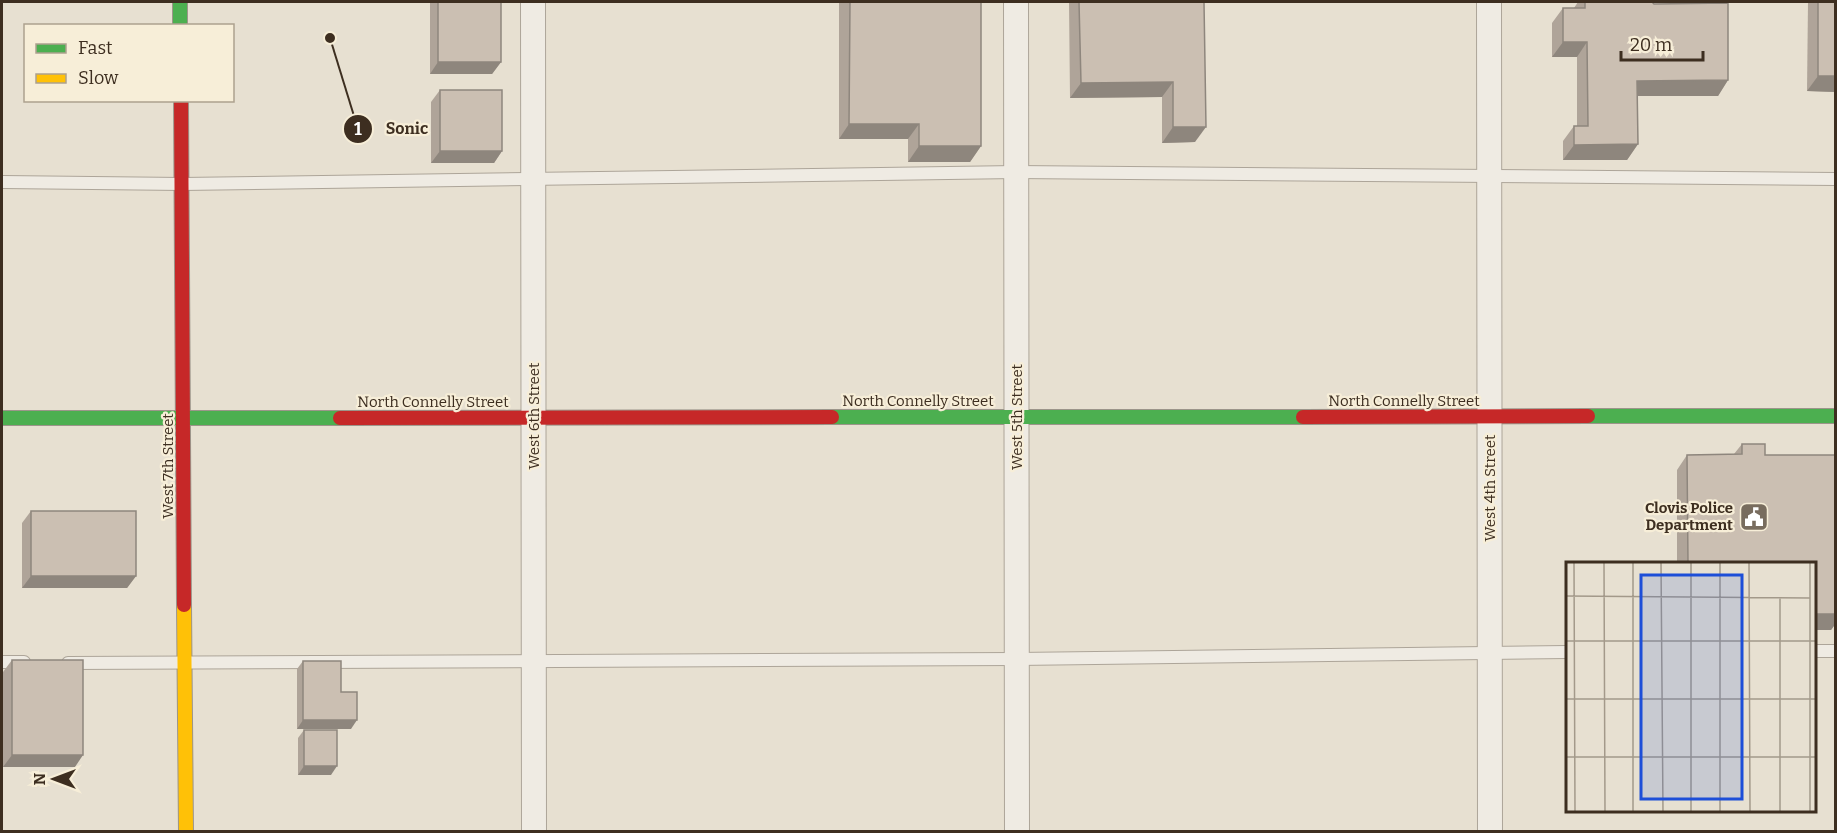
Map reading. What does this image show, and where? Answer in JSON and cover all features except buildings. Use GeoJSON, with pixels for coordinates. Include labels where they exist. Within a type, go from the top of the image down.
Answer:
{"type":"FeatureCollection","features":[{"type":"Feature","properties":{"kind":"street"},"geometry":{"type":"LineString","coordinates":[[180,2],[180,24]]}},
{"type":"Feature","properties":{"kind":"street","name":"West 6th Street"},"geometry":{"type":"LineString","coordinates":[[533,2],[534,831]]}},
{"type":"Feature","properties":{"kind":"street","name":"West 5th Street"},"geometry":{"type":"LineString","coordinates":[[1016,2],[1017,831]]}},
{"type":"Feature","properties":{"kind":"street","name":"West 4th Street"},"geometry":{"type":"LineString","coordinates":[[1489,2],[1490,831]]}},
{"type":"Feature","properties":{"kind":"street","name":"West 7th Street"},"geometry":{"type":"LineString","coordinates":[[181,102],[186,831]]}},
{"type":"Feature","properties":{"kind":"street","name":"North Connelly Street"},"geometry":{"type":"LineString","coordinates":[[2,418],[1836,416]]}},
{"type":"Feature","properties":{"kind":"lane"},"geometry":{"type":"LineString","coordinates":[[2,182],[182,184],[1016,172],[1836,178]]}},
{"type":"Feature","properties":{"kind":"lane"},"geometry":{"type":"LineString","coordinates":[[1816,651],[1836,651]]}},
{"type":"Feature","properties":{"kind":"lane"},"geometry":{"type":"LineString","coordinates":[[59,663],[1017,659],[1566,652]]}},
{"type":"Feature","properties":{"kind":"lane"},"geometry":{"type":"LineString","coordinates":[[2,662],[36,662]]}},
{"type":"Feature","properties":{"kind":"traffic: fast"},"geometry":{"type":"LineString","coordinates":[[180,2],[180,24]]}},
{"type":"Feature","properties":{"kind":"traffic: fast"},"geometry":{"type":"LineString","coordinates":[[1588,416],[1836,416]]}},
{"type":"Feature","properties":{"kind":"traffic: fast"},"geometry":{"type":"LineString","coordinates":[[832,417],[1303,417]]}},
{"type":"Feature","properties":{"kind":"traffic: fast"},"geometry":{"type":"LineString","coordinates":[[2,418],[340,418]]}},
{"type":"Feature","properties":{"kind":"traffic: slow"},"geometry":{"type":"LineString","coordinates":[[184,605],[186,832]]}},
{"type":"Feature","properties":{"kind":"traffic: jam"},"geometry":{"type":"LineString","coordinates":[[181,102],[184,605]]}},
{"type":"Feature","properties":{"kind":"traffic: jam"},"geometry":{"type":"LineString","coordinates":[[1303,417],[1588,416]]}},
{"type":"Feature","properties":{"kind":"traffic: jam"},"geometry":{"type":"LineString","coordinates":[[340,418],[832,417]]}},
{"type":"Feature","properties":{"kind":"place","name":"Sonic"},"geometry":{"type":"Point","coordinates":[330,38]}},
{"type":"Feature","properties":{"kind":"place","name":"Clovis Police Department"},"geometry":{"type":"Point","coordinates":[1754,517]}}]}
